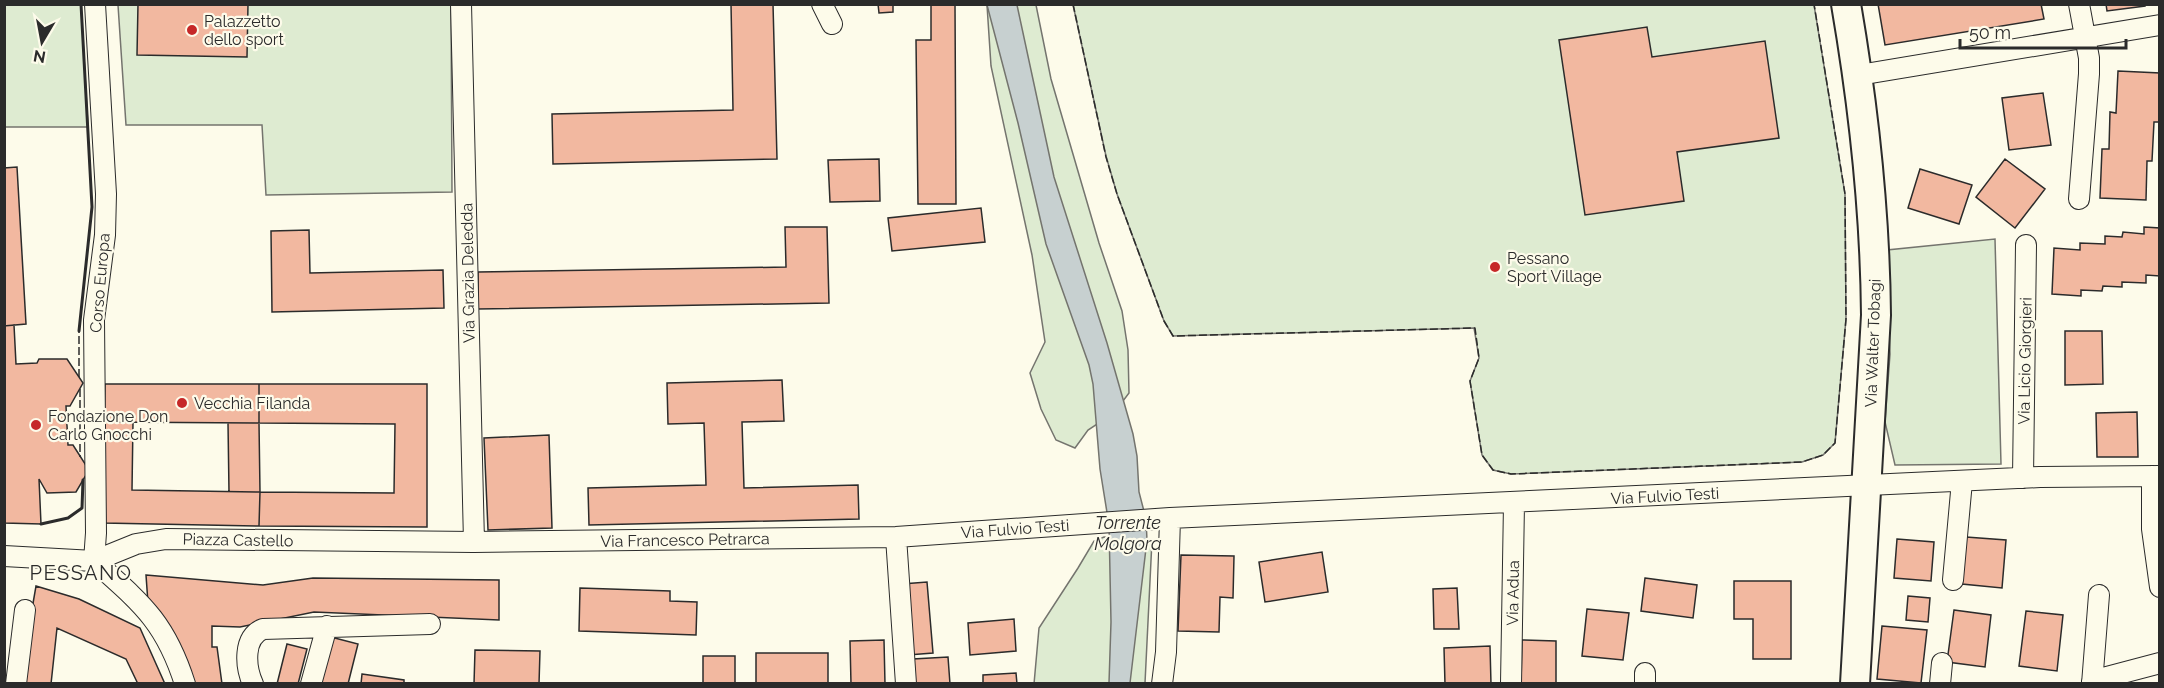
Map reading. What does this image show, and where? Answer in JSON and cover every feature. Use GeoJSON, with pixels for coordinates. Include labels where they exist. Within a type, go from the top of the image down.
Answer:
{"type":"FeatureCollection","features":[{"type":"Feature","properties":{"kind":"street","name":"Corso Europa"},"geometry":{"type":"LineString","coordinates":[[94,561],[96,533],[94,321],[101,278],[106,194],[95,4]]}},
{"type":"Feature","properties":{"kind":"street","name":"Via Grazia Deledda"},"geometry":{"type":"LineString","coordinates":[[461,4],[474,542]]}},
{"type":"Feature","properties":{"kind":"street"},"geometry":{"type":"LineString","coordinates":[[822,4],[832,24]]}},
{"type":"Feature","properties":{"kind":"street","name":"Via Walter Tobagi"},"geometry":{"type":"LineString","coordinates":[[1846,4],[1859,75],[1873,205],[1876,294],[1874,371],[1865,486],[1855,684]]}},
{"type":"Feature","properties":{"kind":"street"},"geometry":{"type":"LineString","coordinates":[[2079,4],[2089,74],[2079,199]]}},
{"type":"Feature","properties":{"kind":"street"},"geometry":{"type":"LineString","coordinates":[[1859,75],[2160,25]]}},
{"type":"Feature","properties":{"kind":"street","name":"Via Licio Giorgieri"},"geometry":{"type":"LineString","coordinates":[[2024,478],[2026,245]]}},
{"type":"Feature","properties":{"kind":"street"},"geometry":{"type":"LineString","coordinates":[[2156,476],[2152,529],[2160,587]]}},
{"type":"Feature","properties":{"kind":"street","name":"Via Fulvio Testi"},"geometry":{"type":"LineString","coordinates":[[896,537],[1162,518],[2024,478],[2156,476]]}},
{"type":"Feature","properties":{"kind":"street"},"geometry":{"type":"LineString","coordinates":[[1953,580],[1962,481]]}},
{"type":"Feature","properties":{"kind":"street","name":"Via Adua"},"geometry":{"type":"LineString","coordinates":[[1511,684],[1514,503]]}},
{"type":"Feature","properties":{"kind":"street"},"geometry":{"type":"LineString","coordinates":[[1162,518],[1166,652],[1162,684]]}},
{"type":"Feature","properties":{"kind":"street"},"geometry":{"type":"LineString","coordinates":[[896,537],[906,684]]}},
{"type":"Feature","properties":{"kind":"street","name":"Via Francesco Petrarca"},"geometry":{"type":"LineString","coordinates":[[474,542],[896,537]]}},
{"type":"Feature","properties":{"kind":"street","name":"Piazza Castello"},"geometry":{"type":"LineString","coordinates":[[4,556],[94,561],[129,546],[159,540],[474,542]]}},
{"type":"Feature","properties":{"kind":"street"},"geometry":{"type":"LineString","coordinates":[[94,561],[138,600],[154,618],[174,652],[185,684]]}},
{"type":"Feature","properties":{"kind":"street"},"geometry":{"type":"LineString","coordinates":[[2098,595],[2092,682],[2160,663]]}},
{"type":"Feature","properties":{"kind":"street"},"geometry":{"type":"LineString","coordinates":[[16,684],[25,610]]}},
{"type":"Feature","properties":{"kind":"street"},"geometry":{"type":"LineString","coordinates":[[253,684],[248,652],[250,640],[257,631],[269,628],[430,624]]}},
{"type":"Feature","properties":{"kind":"street"},"geometry":{"type":"LineString","coordinates":[[311,684],[327,626]]}},
{"type":"Feature","properties":{"kind":"street"},"geometry":{"type":"LineString","coordinates":[[1940,684],[1942,663]]}},
{"type":"Feature","properties":{"kind":"green space"},"geometry":{"type":"Polygon","coordinates":[[[4,5],[81,5],[88,127],[5,127],[4,5]]]}},
{"type":"Feature","properties":{"kind":"green space"},"geometry":{"type":"Polygon","coordinates":[[[118,5],[451,5],[452,192],[266,195],[262,125],[126,125],[118,5]]]}},
{"type":"Feature","properties":{"kind":"green space"},"geometry":{"type":"Polygon","coordinates":[[[987,5],[1036,5],[1051,79],[1099,243],[1122,311],[1128,350],[1129,393],[1114,413],[1088,430],[1075,448],[1056,440],[1041,409],[1030,373],[1045,342],[1032,255],[991,66],[987,5]]]}},
{"type":"Feature","properties":{"kind":"green space","name":"Pessano Sport Village"},"geometry":{"type":"Polygon","coordinates":[[[1073,5],[1814,5],[1845,194],[1846,319],[1835,443],[1823,455],[1802,462],[1511,474],[1493,470],[1482,455],[1470,381],[1479,358],[1474,328],[1173,336],[1164,321],[1117,194],[1106,156],[1073,5]]]}},
{"type":"Feature","properties":{"kind":"green space"},"geometry":{"type":"Polygon","coordinates":[[[1995,239],[2001,464],[1895,465],[1885,422],[1890,354],[1887,250],[1995,239]]]}},
{"type":"Feature","properties":{"kind":"green space"},"geometry":{"type":"Polygon","coordinates":[[[1104,537],[1152,540],[1145,683],[1034,684],[1039,628],[1094,541],[1104,537]]]}},
{"type":"Feature","properties":{"kind":"water","name":"Torrente Molgora"},"geometry":{"type":"Polygon","coordinates":[[[987,5],[1017,5],[1054,177],[1107,343],[1133,434],[1147,540],[1130,683],[1109,683],[1111,622],[1109,525],[1100,469],[1093,384],[1089,365],[1046,244],[1018,123],[987,5]]]}},
{"type":"Feature","properties":{"kind":"building","name":"Palazzetto dello sport"},"geometry":{"type":"Polygon","coordinates":[[[138,4],[248,4],[247,57],[137,55],[138,4]]]}},
{"type":"Feature","properties":{"kind":"building"},"geometry":{"type":"Polygon","coordinates":[[[731,4],[773,4],[777,159],[553,164],[552,114],[733,110],[731,4]]]}},
{"type":"Feature","properties":{"kind":"building"},"geometry":{"type":"Polygon","coordinates":[[[878,4],[893,4],[893,12],[879,13],[878,4]]]}},
{"type":"Feature","properties":{"kind":"building"},"geometry":{"type":"Polygon","coordinates":[[[931,4],[955,4],[956,204],[918,204],[916,40],[931,40],[931,4]]]}},
{"type":"Feature","properties":{"kind":"building"},"geometry":{"type":"Polygon","coordinates":[[[1878,4],[2041,4],[2044,19],[1885,45],[1878,4]]]}},
{"type":"Feature","properties":{"kind":"building"},"geometry":{"type":"Polygon","coordinates":[[[2106,4],[2145,4],[2145,6],[2107,11],[2106,4]]]}},
{"type":"Feature","properties":{"kind":"building"},"geometry":{"type":"Polygon","coordinates":[[[1647,27],[1652,57],[1765,41],[1779,138],[1677,152],[1684,201],[1585,215],[1559,40],[1647,27]]]}},
{"type":"Feature","properties":{"kind":"building"},"geometry":{"type":"Polygon","coordinates":[[[2118,71],[2160,73],[2160,122],[2154,122],[2152,161],[2147,161],[2146,200],[2100,198],[2102,149],[2109,149],[2110,112],[2116,113],[2118,71]]]}},
{"type":"Feature","properties":{"kind":"building"},"geometry":{"type":"Polygon","coordinates":[[[2043,93],[2051,145],[2009,150],[2002,98],[2043,93]]]}},
{"type":"Feature","properties":{"kind":"building"},"geometry":{"type":"Polygon","coordinates":[[[879,159],[880,201],[830,202],[828,160],[879,159]]]}},
{"type":"Feature","properties":{"kind":"building"},"geometry":{"type":"Polygon","coordinates":[[[2005,159],[2045,189],[2015,228],[1976,197],[2005,159]]]}},
{"type":"Feature","properties":{"kind":"building"},"geometry":{"type":"Polygon","coordinates":[[[17,167],[26,324],[4,326],[4,168],[17,167]]]}},
{"type":"Feature","properties":{"kind":"building"},"geometry":{"type":"Polygon","coordinates":[[[1920,169],[1972,185],[1959,224],[1908,208],[1920,169]]]}},
{"type":"Feature","properties":{"kind":"building"},"geometry":{"type":"Polygon","coordinates":[[[981,208],[985,242],[892,251],[888,218],[981,208]]]}},
{"type":"Feature","properties":{"kind":"building"},"geometry":{"type":"Polygon","coordinates":[[[785,227],[827,227],[829,303],[478,309],[478,272],[786,267],[785,227]]]}},
{"type":"Feature","properties":{"kind":"building"},"geometry":{"type":"Polygon","coordinates":[[[2144,227],[2160,228],[2160,276],[2146,275],[2146,283],[2122,282],[2122,287],[2103,286],[2102,291],[2081,290],[2081,296],[2052,294],[2054,248],[2080,250],[2080,243],[2105,244],[2105,236],[2122,237],[2123,232],[2144,234],[2144,227]]]}},
{"type":"Feature","properties":{"kind":"building"},"geometry":{"type":"Polygon","coordinates":[[[309,230],[310,273],[443,270],[444,308],[272,312],[271,231],[309,230]]]}},
{"type":"Feature","properties":{"kind":"building","name":"Fondazione Don Carlo Gnocchi"},"geometry":{"type":"Polygon","coordinates":[[[14,325],[16,364],[37,363],[39,359],[67,359],[83,383],[70,406],[66,406],[68,445],[73,445],[89,470],[76,492],[47,493],[39,479],[41,524],[4,523],[4,326],[14,325]]]}},
{"type":"Feature","properties":{"kind":"building"},"geometry":{"type":"Polygon","coordinates":[[[2065,331],[2102,331],[2103,384],[2065,385],[2065,331]]]}},
{"type":"Feature","properties":{"kind":"building"},"geometry":{"type":"Polygon","coordinates":[[[782,380],[784,421],[742,422],[744,488],[858,485],[859,519],[589,525],[588,488],[706,485],[704,423],[668,424],[667,383],[782,380]]]}},
{"type":"Feature","properties":{"kind":"building","name":"Vecchia Filanda"},"geometry":{"type":"Polygon","coordinates":[[[105,384],[259,384],[259,423],[104,422],[105,384]]]}},
{"type":"Feature","properties":{"kind":"building"},"geometry":{"type":"Polygon","coordinates":[[[259,384],[427,384],[427,527],[259,526],[260,492],[394,493],[395,424],[259,423],[259,384]]]}},
{"type":"Feature","properties":{"kind":"building"},"geometry":{"type":"Polygon","coordinates":[[[2137,412],[2138,457],[2097,457],[2096,413],[2137,412]]]}},
{"type":"Feature","properties":{"kind":"building"},"geometry":{"type":"Polygon","coordinates":[[[104,422],[133,422],[132,490],[260,492],[259,526],[103,523],[104,422]]]}},
{"type":"Feature","properties":{"kind":"building"},"geometry":{"type":"Polygon","coordinates":[[[228,423],[259,423],[260,492],[229,492],[228,423]]]}},
{"type":"Feature","properties":{"kind":"building"},"geometry":{"type":"Polygon","coordinates":[[[549,435],[552,528],[488,530],[484,438],[549,435]]]}},
{"type":"Feature","properties":{"kind":"building"},"geometry":{"type":"Polygon","coordinates":[[[1966,537],[2006,540],[2002,588],[1962,584],[1966,537]]]}},
{"type":"Feature","properties":{"kind":"building"},"geometry":{"type":"Polygon","coordinates":[[[1897,539],[1934,542],[1931,581],[1894,578],[1897,539]]]}},
{"type":"Feature","properties":{"kind":"building"},"geometry":{"type":"Polygon","coordinates":[[[1322,552],[1328,592],[1265,602],[1259,562],[1322,552]]]}},
{"type":"Feature","properties":{"kind":"building"},"geometry":{"type":"Polygon","coordinates":[[[1181,555],[1234,556],[1233,598],[1220,597],[1219,632],[1178,631],[1181,555]]]}},
{"type":"Feature","properties":{"kind":"building"},"geometry":{"type":"Polygon","coordinates":[[[146,575],[263,585],[313,578],[499,580],[499,620],[314,612],[240,627],[212,626],[212,647],[217,647],[222,684],[190,684],[148,603],[146,575]]]}},
{"type":"Feature","properties":{"kind":"building"},"geometry":{"type":"Polygon","coordinates":[[[1645,578],[1697,585],[1693,618],[1641,611],[1645,578]]]}},
{"type":"Feature","properties":{"kind":"building"},"geometry":{"type":"Polygon","coordinates":[[[1734,581],[1791,581],[1791,659],[1753,659],[1753,619],[1734,619],[1734,581]]]}},
{"type":"Feature","properties":{"kind":"building"},"geometry":{"type":"Polygon","coordinates":[[[927,582],[933,653],[908,655],[902,584],[927,582]]]}},
{"type":"Feature","properties":{"kind":"building"},"geometry":{"type":"Polygon","coordinates":[[[36,586],[79,599],[140,628],[165,684],[138,684],[126,659],[57,628],[51,684],[19,684],[36,586]]]}},
{"type":"Feature","properties":{"kind":"building"},"geometry":{"type":"Polygon","coordinates":[[[580,588],[670,591],[670,601],[697,602],[696,635],[579,631],[580,588]]]}},
{"type":"Feature","properties":{"kind":"building"},"geometry":{"type":"Polygon","coordinates":[[[1457,588],[1459,629],[1434,629],[1433,589],[1457,588]]]}},
{"type":"Feature","properties":{"kind":"building"},"geometry":{"type":"Polygon","coordinates":[[[1908,596],[1930,598],[1928,622],[1906,620],[1908,596]]]}},
{"type":"Feature","properties":{"kind":"building"},"geometry":{"type":"Polygon","coordinates":[[[1587,609],[1629,613],[1623,660],[1582,656],[1587,609]]]}},
{"type":"Feature","properties":{"kind":"building"},"geometry":{"type":"Polygon","coordinates":[[[1954,610],[1991,615],[1985,667],[1947,662],[1954,610]]]}},
{"type":"Feature","properties":{"kind":"building"},"geometry":{"type":"Polygon","coordinates":[[[2026,611],[2063,615],[2057,671],[2019,666],[2026,611]]]}},
{"type":"Feature","properties":{"kind":"building"},"geometry":{"type":"Polygon","coordinates":[[[1014,619],[1016,651],[970,655],[968,623],[1014,619]]]}},
{"type":"Feature","properties":{"kind":"building"},"geometry":{"type":"Polygon","coordinates":[[[1882,626],[1927,630],[1921,683],[1877,679],[1882,626]]]}},
{"type":"Feature","properties":{"kind":"building"},"geometry":{"type":"Polygon","coordinates":[[[327,636],[358,644],[348,684],[314,684],[327,636]]]}},
{"type":"Feature","properties":{"kind":"building"},"geometry":{"type":"Polygon","coordinates":[[[884,640],[885,684],[851,684],[850,641],[884,640]]]}},
{"type":"Feature","properties":{"kind":"building"},"geometry":{"type":"Polygon","coordinates":[[[1522,640],[1556,641],[1556,684],[1521,684],[1522,640]]]}},
{"type":"Feature","properties":{"kind":"building"},"geometry":{"type":"Polygon","coordinates":[[[287,644],[307,649],[298,684],[277,684],[287,644]]]}},
{"type":"Feature","properties":{"kind":"building"},"geometry":{"type":"Polygon","coordinates":[[[1490,646],[1491,684],[1445,684],[1444,648],[1490,646]]]}},
{"type":"Feature","properties":{"kind":"building"},"geometry":{"type":"Polygon","coordinates":[[[475,650],[540,651],[539,684],[474,684],[475,650]]]}},
{"type":"Feature","properties":{"kind":"building"},"geometry":{"type":"Polygon","coordinates":[[[756,653],[828,653],[828,684],[756,684],[756,653]]]}},
{"type":"Feature","properties":{"kind":"building"},"geometry":{"type":"Polygon","coordinates":[[[703,656],[735,656],[735,684],[703,684],[703,656]]]}},
{"type":"Feature","properties":{"kind":"building"},"geometry":{"type":"Polygon","coordinates":[[[948,657],[950,684],[915,684],[913,659],[948,657]]]}},
{"type":"Feature","properties":{"kind":"building"},"geometry":{"type":"Polygon","coordinates":[[[1016,673],[1017,684],[983,684],[983,675],[1016,673]]]}},
{"type":"Feature","properties":{"kind":"building"},"geometry":{"type":"Polygon","coordinates":[[[362,674],[404,680],[404,684],[361,684],[362,674]]]}},
{"type":"Feature","properties":{"kind":"fence"},"geometry":{"type":"LineString","coordinates":[[1073,4],[1106,157],[1117,194],[1164,321],[1173,336],[1475,328],[1479,358],[1470,381],[1482,455],[1493,470],[1511,474],[1802,462],[1823,455],[1835,443],[1846,319],[1845,194],[1814,4]]}},
{"type":"Feature","properties":{"kind":"fence"},"geometry":{"type":"LineString","coordinates":[[79,331],[79,377]]}},
{"type":"Feature","properties":{"kind":"fence"},"geometry":{"type":"LineString","coordinates":[[80,389],[80,457]]}},
{"type":"Feature","properties":{"kind":"wall"},"geometry":{"type":"LineString","coordinates":[[79,331],[92,207],[81,4]]}},
{"type":"Feature","properties":{"kind":"wall"},"geometry":{"type":"LineString","coordinates":[[41,524],[68,518],[82,508],[83,480]]}},
{"type":"Feature","properties":{"kind":"place","name":"Palazzetto dello sport"},"geometry":{"type":"Point","coordinates":[192,30]}},
{"type":"Feature","properties":{"kind":"place","name":"Pessano Sport Village"},"geometry":{"type":"Point","coordinates":[1495,267]}},
{"type":"Feature","properties":{"kind":"place","name":"Vecchia Filanda"},"geometry":{"type":"Point","coordinates":[182,403]}},
{"type":"Feature","properties":{"kind":"place","name":"Fondazione Don Carlo Gnocchi"},"geometry":{"type":"Point","coordinates":[36,425]}},
{"type":"Feature","properties":{"kind":"district","name":"PESSANO"},"geometry":{"type":"Point","coordinates":[81,573]}}]}
